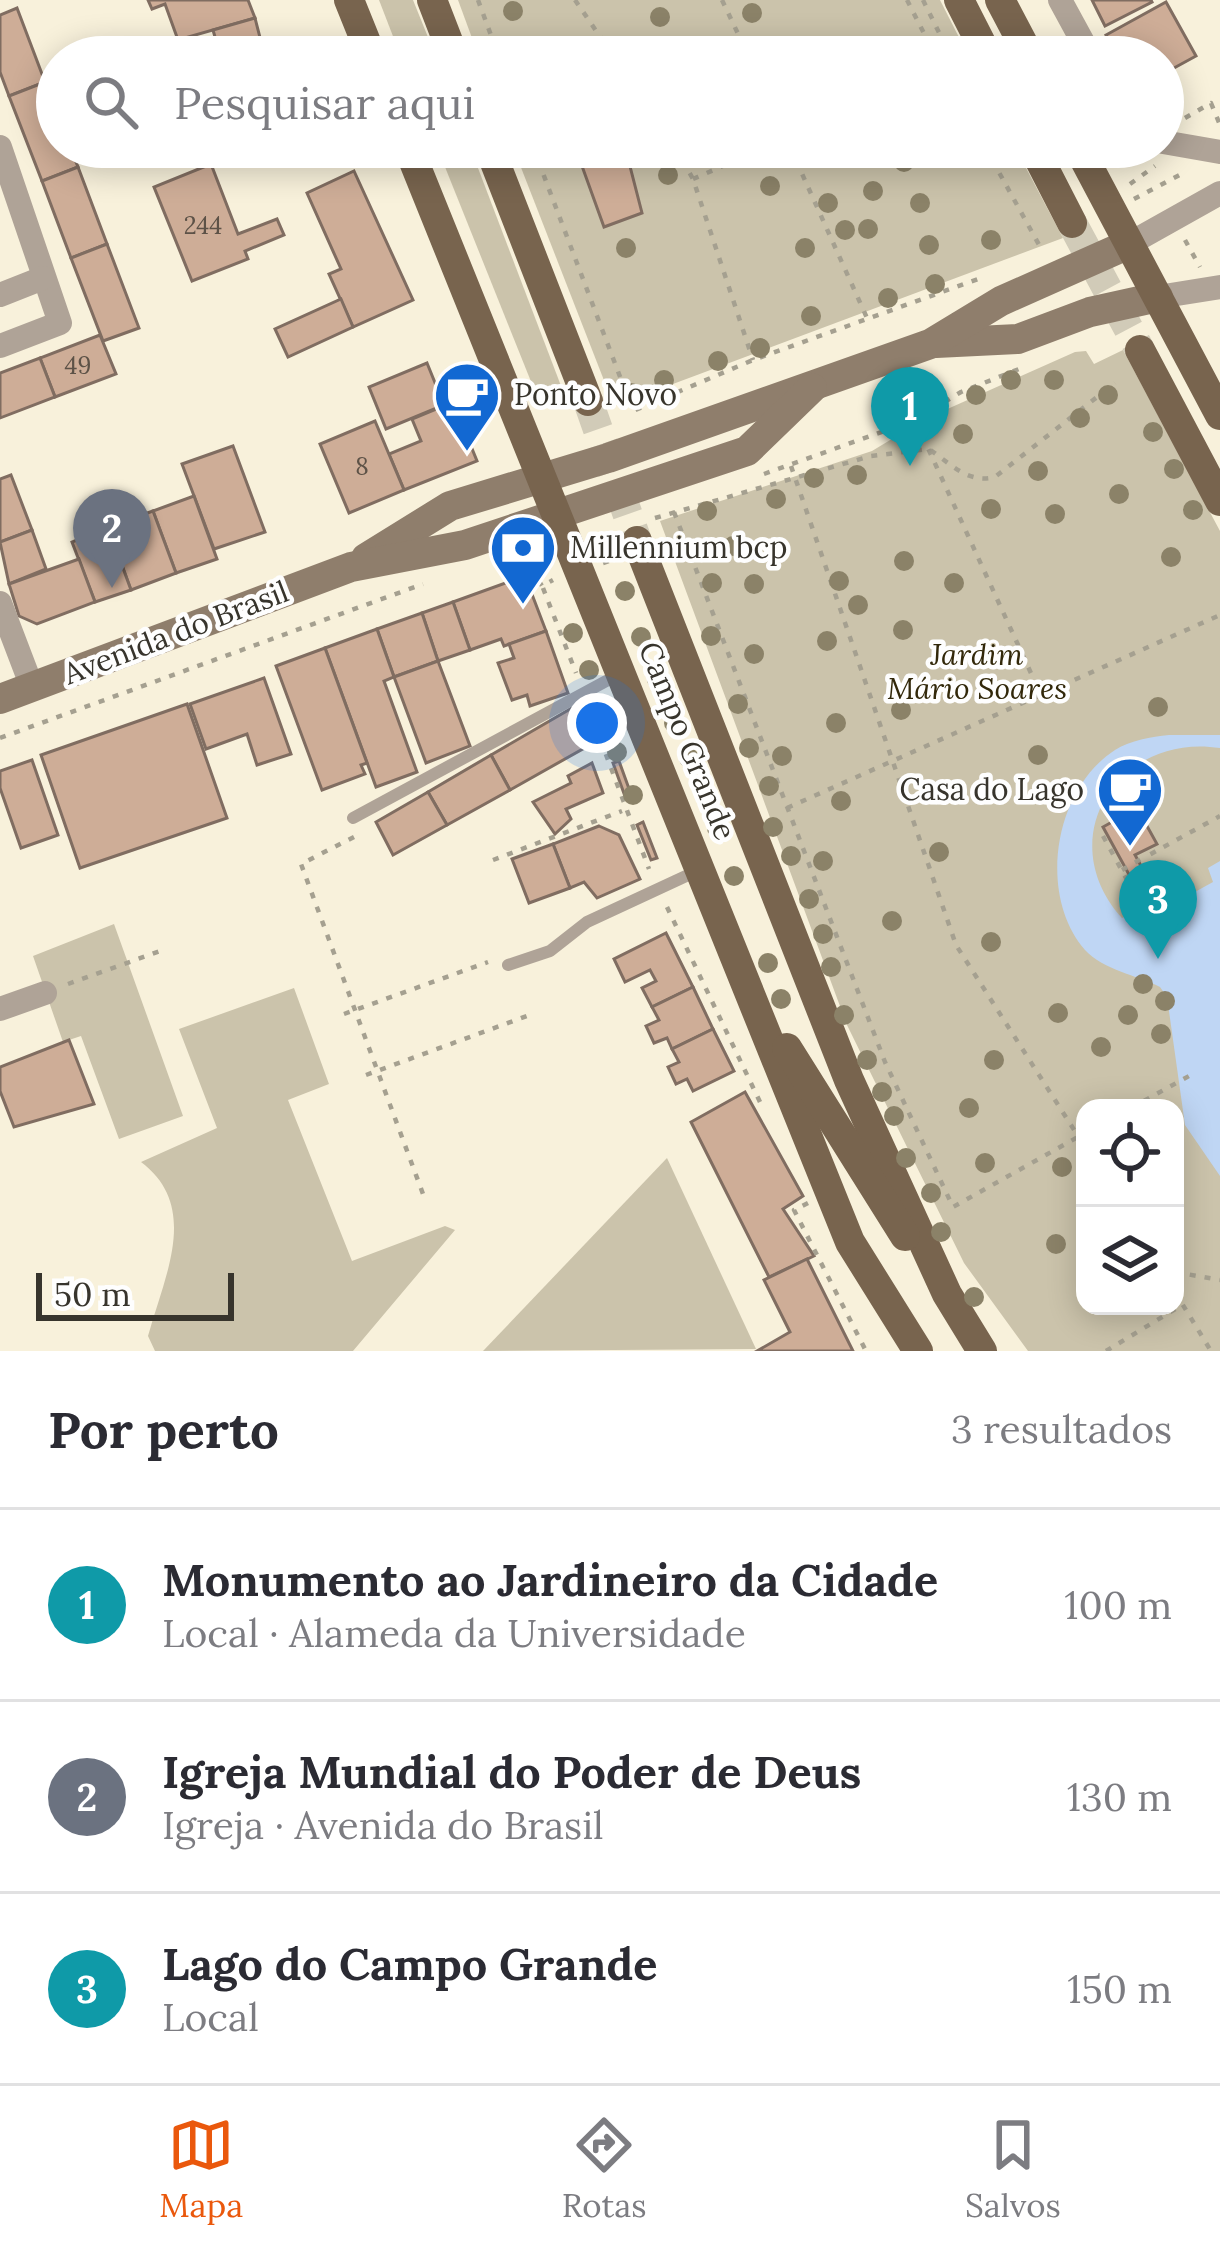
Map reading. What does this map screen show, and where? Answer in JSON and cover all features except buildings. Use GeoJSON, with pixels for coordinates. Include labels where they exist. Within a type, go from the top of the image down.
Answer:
{"type":"FeatureCollection","features":[{"type":"Feature","properties":{"kind":"main road"},"geometry":{"type":"LineString","coordinates":[[349,0],[364,36]]}},
{"type":"Feature","properties":{"kind":"main road"},"geometry":{"type":"LineString","coordinates":[[432,0],[446,36]]}},
{"type":"Feature","properties":{"kind":"main road"},"geometry":{"type":"LineString","coordinates":[[958,0],[977,36]]}},
{"type":"Feature","properties":{"kind":"main road"},"geometry":{"type":"LineString","coordinates":[[1000,0],[1019,36]]}},
{"type":"Feature","properties":{"kind":"main road","name":"Campo Grande"},"geometry":{"type":"LineString","coordinates":[[416,168],[850,1242],[919,1351]]}},
{"type":"Feature","properties":{"kind":"main road"},"geometry":{"type":"LineString","coordinates":[[497,168],[588,401]]}},
{"type":"Feature","properties":{"kind":"main road"},"geometry":{"type":"LineString","coordinates":[[1044,168],[1072,224]]}},
{"type":"Feature","properties":{"kind":"main road"},"geometry":{"type":"LineString","coordinates":[[1090,168],[1220,415]]}},
{"type":"Feature","properties":{"kind":"main road"},"geometry":{"type":"LineString","coordinates":[[930,344],[1001,301],[1053,262],[1129,244]]}},
{"type":"Feature","properties":{"kind":"main road"},"geometry":{"type":"LineString","coordinates":[[930,344],[1018,339],[1090,312],[1159,297]]}},
{"type":"Feature","properties":{"kind":"main road","name":"Avenida do Brasil"},"geometry":{"type":"LineString","coordinates":[[351,567],[450,506],[812,388],[930,344]]}},
{"type":"Feature","properties":{"kind":"main road"},"geometry":{"type":"LineString","coordinates":[[1140,350],[1220,501]]}},
{"type":"Feature","properties":{"kind":"main road","name":"Avenida do Brasil"},"geometry":{"type":"LineString","coordinates":[[0,699],[351,567],[465,545],[747,452],[812,388]]}},
{"type":"Feature","properties":{"kind":"main road","name":"Campo Grande"},"geometry":{"type":"LineString","coordinates":[[638,532],[849,1080],[947,1294],[982,1351]]}},
{"type":"Feature","properties":{"kind":"main road"},"geometry":{"type":"LineString","coordinates":[[752,1003],[788,1050],[871,1188],[947,1294]]}},
{"type":"Feature","properties":{"kind":"street"},"geometry":{"type":"LineString","coordinates":[[1060,0],[1080,36]]}},
{"type":"Feature","properties":{"kind":"street"},"geometry":{"type":"LineString","coordinates":[[1184,146],[1220,152]]}},
{"type":"Feature","properties":{"kind":"street"},"geometry":{"type":"LineString","coordinates":[[0,147],[38,245],[43,278],[60,323],[0,346]]}},
{"type":"Feature","properties":{"kind":"street"},"geometry":{"type":"LineString","coordinates":[[1129,244],[1220,193]]}},
{"type":"Feature","properties":{"kind":"street"},"geometry":{"type":"LineString","coordinates":[[0,295],[43,278]]}},
{"type":"Feature","properties":{"kind":"street"},"geometry":{"type":"LineString","coordinates":[[1159,297],[1216,287]]}},
{"type":"Feature","properties":{"kind":"street"},"geometry":{"type":"LineString","coordinates":[[0,603],[32,688]]}},
{"type":"Feature","properties":{"kind":"street"},"geometry":{"type":"LineString","coordinates":[[0,1009],[45,993]]}},
{"type":"Feature","properties":{"kind":"lane"},"geometry":{"type":"LineString","coordinates":[[353,818],[622,672]]}},
{"type":"Feature","properties":{"kind":"lane"},"geometry":{"type":"LineString","coordinates":[[506,960],[550,951],[587,922],[700,870]]}},
{"type":"Feature","properties":{"kind":"path"},"geometry":{"type":"LineString","coordinates":[[478,0],[491,36]]}},
{"type":"Feature","properties":{"kind":"path"},"geometry":{"type":"LineString","coordinates":[[575,0],[600,36]]}},
{"type":"Feature","properties":{"kind":"path"},"geometry":{"type":"LineString","coordinates":[[722,0],[739,36]]}},
{"type":"Feature","properties":{"kind":"path"},"geometry":{"type":"LineString","coordinates":[[908,0],[926,36]]}},
{"type":"Feature","properties":{"kind":"path"},"geometry":{"type":"LineString","coordinates":[[922,0],[940,36]]}},
{"type":"Feature","properties":{"kind":"path"},"geometry":{"type":"LineString","coordinates":[[1184,119],[1211,103],[1220,125]]}},
{"type":"Feature","properties":{"kind":"path"},"geometry":{"type":"LineString","coordinates":[[541,168],[633,411],[753,360],[979,279]]}},
{"type":"Feature","properties":{"kind":"path"},"geometry":{"type":"LineString","coordinates":[[687,168],[753,360]]}},
{"type":"Feature","properties":{"kind":"path"},"geometry":{"type":"LineString","coordinates":[[693,179],[718,168]]}},
{"type":"Feature","properties":{"kind":"path"},"geometry":{"type":"LineString","coordinates":[[799,168],[867,318]]}},
{"type":"Feature","properties":{"kind":"path"},"geometry":{"type":"LineString","coordinates":[[997,168],[1053,262]]}},
{"type":"Feature","properties":{"kind":"path"},"geometry":{"type":"LineString","coordinates":[[1112,209],[1130,184],[1153,168]]}},
{"type":"Feature","properties":{"kind":"path"},"geometry":{"type":"LineString","coordinates":[[1174,220],[1216,287]]}},
{"type":"Feature","properties":{"kind":"path"},"geometry":{"type":"LineString","coordinates":[[751,478],[915,420],[961,392],[1027,366]]}},
{"type":"Feature","properties":{"kind":"path"},"geometry":{"type":"LineString","coordinates":[[638,532],[674,512],[871,456],[929,449],[964,475],[980,481],[995,477],[1115,383]]}},
{"type":"Feature","properties":{"kind":"path"},"geometry":{"type":"LineString","coordinates":[[915,420],[1041,695]]}},
{"type":"Feature","properties":{"kind":"path"},"geometry":{"type":"LineString","coordinates":[[791,466],[956,945],[1076,1126]]}},
{"type":"Feature","properties":{"kind":"path"},"geometry":{"type":"LineString","coordinates":[[674,512],[885,1063],[953,1207],[1076,1138]]}},
{"type":"Feature","properties":{"kind":"path"},"geometry":{"type":"LineString","coordinates":[[0,738],[426,583]]}},
{"type":"Feature","properties":{"kind":"path"},"geometry":{"type":"LineString","coordinates":[[542,586],[623,810],[763,1108]]}},
{"type":"Feature","properties":{"kind":"path"},"geometry":{"type":"LineString","coordinates":[[785,809],[1220,615]]}},
{"type":"Feature","properties":{"kind":"path"},"geometry":{"type":"LineString","coordinates":[[493,860],[623,810]]}},
{"type":"Feature","properties":{"kind":"path"},"geometry":{"type":"LineString","coordinates":[[1122,870],[1220,816]]}},
{"type":"Feature","properties":{"kind":"path"},"geometry":{"type":"LineString","coordinates":[[360,834],[301,863],[423,1195]]}},
{"type":"Feature","properties":{"kind":"path"},"geometry":{"type":"LineString","coordinates":[[1103,836],[1137,898],[1164,883],[1149,855]]}},
{"type":"Feature","properties":{"kind":"path"},"geometry":{"type":"LineString","coordinates":[[45,993],[163,950]]}},
{"type":"Feature","properties":{"kind":"path"},"geometry":{"type":"LineString","coordinates":[[344,1014],[506,960]]}},
{"type":"Feature","properties":{"kind":"path"},"geometry":{"type":"LineString","coordinates":[[366,1075],[527,1016]]}},
{"type":"Feature","properties":{"kind":"path"},"geometry":{"type":"LineString","coordinates":[[1148,1099],[1189,1076]]}},
{"type":"Feature","properties":{"kind":"path"},"geometry":{"type":"LineString","coordinates":[[810,1202],[794,1210],[866,1351]]}},
{"type":"Feature","properties":{"kind":"path"},"geometry":{"type":"LineString","coordinates":[[1184,1274],[1220,1280]]}},
{"type":"Feature","properties":{"kind":"path"},"geometry":{"type":"LineString","coordinates":[[1184,1308],[1211,1351]]}},
{"type":"Feature","properties":{"kind":"path"},"geometry":{"type":"LineString","coordinates":[[1106,1351],[1165,1315]]}},
{"type":"Feature","properties":{"kind":"green space"},"geometry":{"type":"Polygon","coordinates":[[[379,0],[413,0],[428,36],[393,36],[379,0]]]}},
{"type":"Feature","properties":{"kind":"green space"},"geometry":{"type":"Polygon","coordinates":[[[458,0],[940,0],[958,36],[471,36],[458,0]]]}},
{"type":"Feature","properties":{"kind":"green space"},"geometry":{"type":"Polygon","coordinates":[[[445,168],[478,168],[566,399],[542,409],[445,168]]]}},
{"type":"Feature","properties":{"kind":"green space"},"geometry":{"type":"Polygon","coordinates":[[[521,168],[1026,168],[1063,238],[614,406],[521,168]]]}},
{"type":"Feature","properties":{"kind":"green space","name":"Jardim Mário Soares"},"geometry":{"type":"Polygon","coordinates":[[[1123,350],[1220,531],[1220,1351],[1028,1351],[964,1263],[847,1025],[660,521],[872,451],[925,419],[1086,351],[1094,364],[1123,350]]]}},
{"type":"Feature","properties":{"kind":"green space"},"geometry":{"type":"Polygon","coordinates":[[[114,924],[183,1116],[119,1139],[81,1036],[63,1042],[33,956],[114,924]]]}},
{"type":"Feature","properties":{"kind":"green space"},"geometry":{"type":"Polygon","coordinates":[[[294,988],[329,1084],[288,1100],[352,1261],[445,1226],[455,1230],[353,1351],[155,1351],[148,1336],[169,1267],[174,1221],[159,1180],[141,1162],[217,1128],[179,1029],[294,988]]]}},
{"type":"Feature","properties":{"kind":"green space"},"geometry":{"type":"Polygon","coordinates":[[[667,1158],[756,1349],[483,1351],[667,1158]]]}},
{"type":"Feature","properties":{"kind":"water"},"geometry":{"type":"Polygon","coordinates":[[[1220,735],[1220,748],[1184,747],[1152,757],[1126,774],[1106,797],[1095,825],[1093,855],[1101,887],[1122,918],[1138,911],[1144,920],[1213,882],[1208,868],[1220,861],[1220,1176],[1185,1125],[1167,997],[1160,987],[1092,957],[1070,927],[1061,901],[1059,844],[1078,790],[1115,750],[1148,738],[1220,735]]]}},
{"type":"Feature","properties":{"kind":"tunnel"},"geometry":{"type":"LineString","coordinates":[[1072,223],[1140,350]]}},
{"type":"Feature","properties":{"kind":"tunnel"},"geometry":{"type":"LineString","coordinates":[[588,401],[637,541]]}},
{"type":"Feature","properties":{"kind":"place","name":"Ponto Novo"},"geometry":{"type":"Point","coordinates":[467,454]}},
{"type":"Feature","properties":{"kind":"place","name":"Monumento ao Jardineiro da Cidade"},"geometry":{"type":"Point","coordinates":[910,466]}},
{"type":"Feature","properties":{"kind":"place","name":"Igreja Mundial do Poder de Deus"},"geometry":{"type":"Point","coordinates":[112,588]}},
{"type":"Feature","properties":{"kind":"place","name":"Millennium bcp"},"geometry":{"type":"Point","coordinates":[523,607]}},
{"type":"Feature","properties":{"kind":"place","name":"Casa do Lago"},"geometry":{"type":"Point","coordinates":[1130,849]}},
{"type":"Feature","properties":{"kind":"place","name":"Lago do Campo Grande"},"geometry":{"type":"Point","coordinates":[1158,959]}}]}
